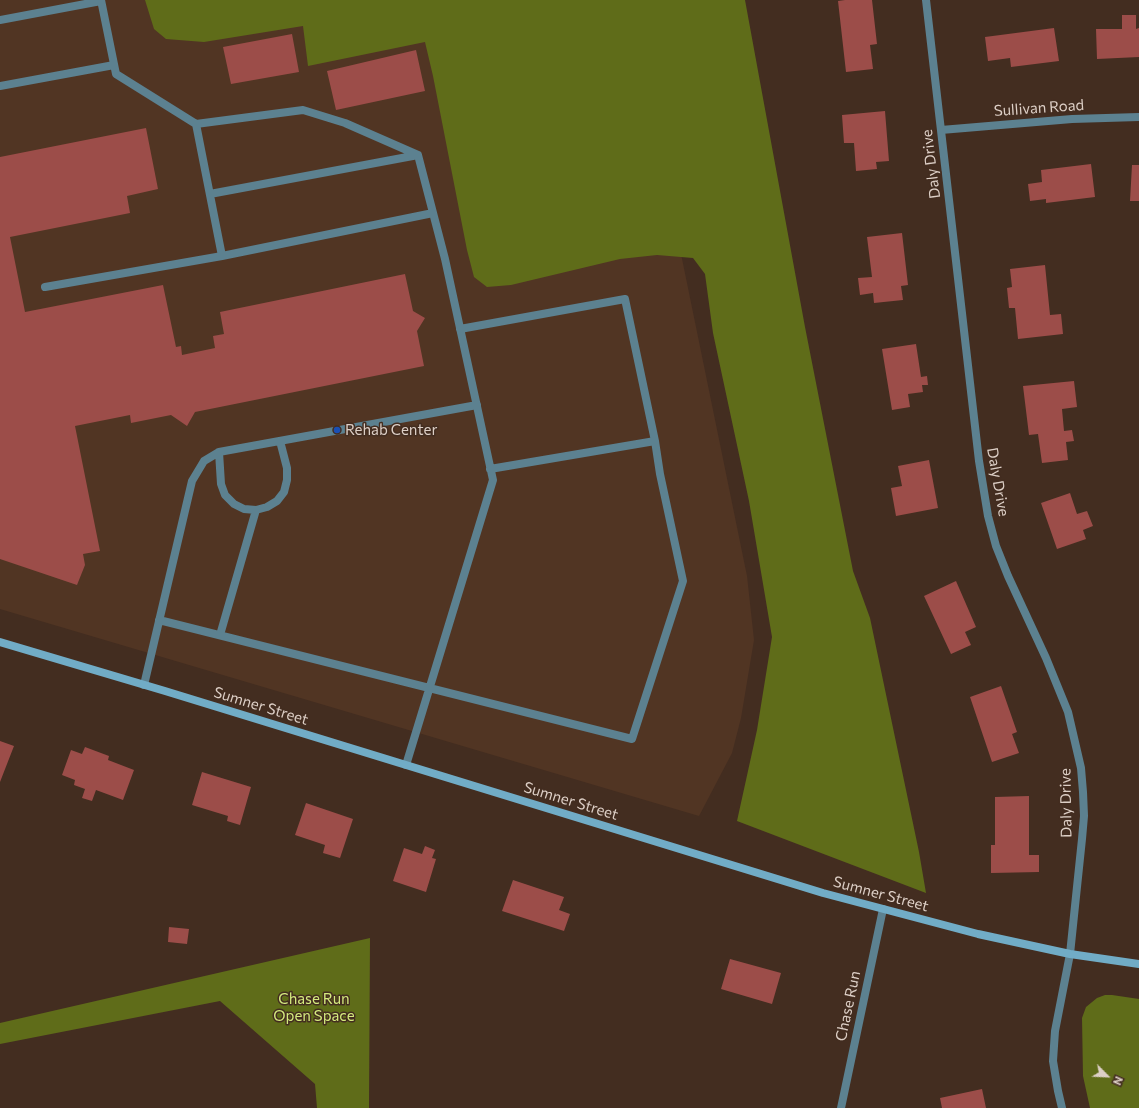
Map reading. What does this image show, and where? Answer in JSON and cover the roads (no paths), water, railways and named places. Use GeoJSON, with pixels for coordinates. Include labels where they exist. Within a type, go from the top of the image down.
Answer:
{"type":"FeatureCollection","features":[{"type":"Feature","properties":{"kind":"main road","name":"Sumner Street"},"geometry":{"type":"LineString","coordinates":[[0,642],[823,893],[978,934],[1070,954],[1139,964]]}},
{"type":"Feature","properties":{"kind":"street","name":"Daly Drive"},"geometry":{"type":"LineString","coordinates":[[926,0],[979,460],[988,516],[996,546],[1008,576],[1046,658],[1068,712],[1081,768],[1084,816],[1070,954]]}},
{"type":"Feature","properties":{"kind":"street"},"geometry":{"type":"LineString","coordinates":[[0,20],[101,1],[116,74],[196,124],[303,110],[345,123],[418,156]]}},
{"type":"Feature","properties":{"kind":"street"},"geometry":{"type":"LineString","coordinates":[[0,86],[114,65]]}},
{"type":"Feature","properties":{"kind":"street","name":"Sullivan Road"},"geometry":{"type":"LineString","coordinates":[[941,130],[1072,119],[1139,116]]}},
{"type":"Feature","properties":{"kind":"street"},"geometry":{"type":"LineString","coordinates":[[196,124],[222,256]]}},
{"type":"Feature","properties":{"kind":"street"},"geometry":{"type":"LineString","coordinates":[[210,194],[418,156]]}},
{"type":"Feature","properties":{"kind":"street"},"geometry":{"type":"LineString","coordinates":[[406,765],[493,480],[445,259],[418,156]]}},
{"type":"Feature","properties":{"kind":"street"},"geometry":{"type":"LineString","coordinates":[[45,287],[222,256],[433,213]]}},
{"type":"Feature","properties":{"kind":"street"},"geometry":{"type":"LineString","coordinates":[[159,620],[632,739],[683,581],[625,299],[460,329]]}},
{"type":"Feature","properties":{"kind":"street"},"geometry":{"type":"LineString","coordinates":[[144,685],[192,481],[204,461],[219,452],[476,405]]}},
{"type":"Feature","properties":{"kind":"street"},"geometry":{"type":"LineString","coordinates":[[219,452],[221,484],[225,495],[234,504],[244,509],[256,510],[267,507],[277,501],[284,492],[287,480],[287,468],[280,441]]}},
{"type":"Feature","properties":{"kind":"street"},"geometry":{"type":"LineString","coordinates":[[490,468],[655,441]]}},
{"type":"Feature","properties":{"kind":"street"},"geometry":{"type":"LineString","coordinates":[[220,635],[256,510]]}},
{"type":"Feature","properties":{"kind":"street","name":"Chase Run"},"geometry":{"type":"LineString","coordinates":[[841,1108],[883,909]]}},
{"type":"Feature","properties":{"kind":"street"},"geometry":{"type":"LineString","coordinates":[[1062,1108],[1053,1061],[1055,1031],[1070,954]]}},
{"type":"Feature","properties":{"kind":"place","name":"Rehab Center"},"geometry":{"type":"Point","coordinates":[337,430]}},
{"type":"Feature","properties":{"kind":"park label","name":"Chase Run Open Space"},"geometry":{"type":"Point","coordinates":[314,1008]}}]}
